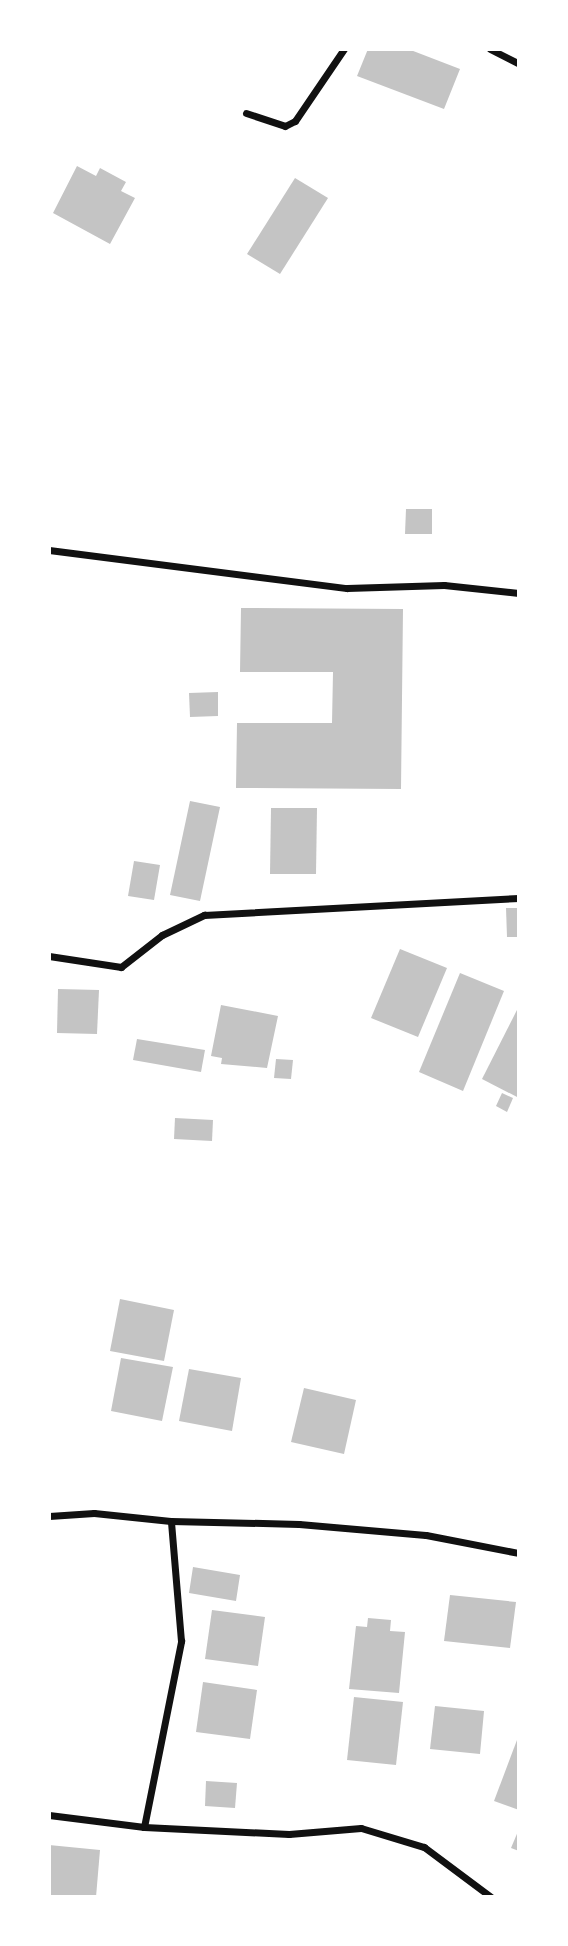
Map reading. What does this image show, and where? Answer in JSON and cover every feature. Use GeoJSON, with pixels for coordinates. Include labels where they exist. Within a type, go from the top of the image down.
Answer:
{"type":"FeatureCollection","features":[{"type":"Feature","properties":{"kind":"street"},"geometry":{"type":"LineString","coordinates":[[247,114],[285,126],[295,121],[344,49]]}},
{"type":"Feature","properties":{"kind":"street"},"geometry":{"type":"LineString","coordinates":[[490,49],[502,52],[519,64]]}},
{"type":"Feature","properties":{"kind":"street"},"geometry":{"type":"LineString","coordinates":[[49,550],[347,588],[444,585],[519,593]]}},
{"type":"Feature","properties":{"kind":"street"},"geometry":{"type":"LineString","coordinates":[[49,956],[121,967],[162,935],[204,915],[519,898]]}},
{"type":"Feature","properties":{"kind":"street"},"geometry":{"type":"LineString","coordinates":[[49,1516],[94,1513],[171,1521],[299,1524],[426,1535],[519,1553]]}},
{"type":"Feature","properties":{"kind":"street"},"geometry":{"type":"LineString","coordinates":[[144,1827],[181,1641],[171,1521]]}},
{"type":"Feature","properties":{"kind":"street"},"geometry":{"type":"LineString","coordinates":[[49,1815],[144,1827],[289,1834],[361,1828],[424,1847],[491,1897]]}},
{"type":"Feature","properties":{"kind":"building"},"geometry":{"type":"Polygon","coordinates":[[[368,49],[408,49],[460,69],[444,109],[357,76],[368,49]]]}},
{"type":"Feature","properties":{"kind":"building"},"geometry":{"type":"Polygon","coordinates":[[[77,166],[96,176],[100,168],[126,182],[121,191],[135,198],[110,244],[53,213],[77,166]]]}},
{"type":"Feature","properties":{"kind":"building"},"geometry":{"type":"Polygon","coordinates":[[[295,178],[328,198],[280,274],[247,254],[295,178]]]}},
{"type":"Feature","properties":{"kind":"building"},"geometry":{"type":"Polygon","coordinates":[[[406,509],[432,509],[432,534],[405,534],[406,509]]]}},
{"type":"Feature","properties":{"kind":"building"},"geometry":{"type":"Polygon","coordinates":[[[241,608],[403,609],[401,789],[236,788],[237,723],[332,723],[333,672],[240,672],[241,608]]]}},
{"type":"Feature","properties":{"kind":"building"},"geometry":{"type":"Polygon","coordinates":[[[218,692],[218,716],[190,717],[189,693],[218,692]]]}},
{"type":"Feature","properties":{"kind":"building"},"geometry":{"type":"Polygon","coordinates":[[[190,801],[220,807],[200,901],[170,895],[190,801]]]}},
{"type":"Feature","properties":{"kind":"building"},"geometry":{"type":"Polygon","coordinates":[[[271,808],[317,808],[316,874],[270,874],[271,808]]]}},
{"type":"Feature","properties":{"kind":"building"},"geometry":{"type":"Polygon","coordinates":[[[134,861],[160,865],[154,900],[128,896],[134,861]]]}},
{"type":"Feature","properties":{"kind":"building"},"geometry":{"type":"Polygon","coordinates":[[[506,908],[519,908],[519,937],[507,937],[506,908]]]}},
{"type":"Feature","properties":{"kind":"building"},"geometry":{"type":"Polygon","coordinates":[[[400,949],[447,968],[418,1037],[371,1018],[400,949]]]}},
{"type":"Feature","properties":{"kind":"building"},"geometry":{"type":"Polygon","coordinates":[[[460,973],[504,991],[463,1091],[419,1072],[460,973]]]}},
{"type":"Feature","properties":{"kind":"building"},"geometry":{"type":"Polygon","coordinates":[[[58,989],[99,990],[97,1034],[57,1033],[58,989]]]}},
{"type":"Feature","properties":{"kind":"building"},"geometry":{"type":"Polygon","coordinates":[[[221,1005],[278,1016],[267,1068],[221,1064],[222,1058],[211,1056],[221,1005]]]}},
{"type":"Feature","properties":{"kind":"building"},"geometry":{"type":"Polygon","coordinates":[[[519,1006],[519,1098],[482,1079],[519,1006]]]}},
{"type":"Feature","properties":{"kind":"building"},"geometry":{"type":"Polygon","coordinates":[[[137,1039],[205,1050],[201,1072],[133,1060],[137,1039]]]}},
{"type":"Feature","properties":{"kind":"building"},"geometry":{"type":"Polygon","coordinates":[[[276,1059],[293,1060],[291,1079],[274,1078],[276,1059]]]}},
{"type":"Feature","properties":{"kind":"building"},"geometry":{"type":"Polygon","coordinates":[[[502,1093],[513,1098],[507,1112],[496,1106],[502,1093]]]}},
{"type":"Feature","properties":{"kind":"building"},"geometry":{"type":"Polygon","coordinates":[[[175,1118],[213,1120],[212,1141],[174,1139],[175,1118]]]}},
{"type":"Feature","properties":{"kind":"building"},"geometry":{"type":"Polygon","coordinates":[[[120,1299],[174,1310],[164,1361],[110,1351],[120,1299]]]}},
{"type":"Feature","properties":{"kind":"building"},"geometry":{"type":"Polygon","coordinates":[[[121,1358],[173,1367],[162,1421],[111,1411],[121,1358]]]}},
{"type":"Feature","properties":{"kind":"building"},"geometry":{"type":"Polygon","coordinates":[[[189,1369],[241,1378],[232,1431],[179,1421],[189,1369]]]}},
{"type":"Feature","properties":{"kind":"building"},"geometry":{"type":"Polygon","coordinates":[[[304,1388],[356,1400],[344,1454],[291,1442],[304,1388]]]}},
{"type":"Feature","properties":{"kind":"building"},"geometry":{"type":"Polygon","coordinates":[[[193,1567],[240,1575],[236,1601],[189,1593],[193,1567]]]}},
{"type":"Feature","properties":{"kind":"building"},"geometry":{"type":"Polygon","coordinates":[[[450,1595],[516,1602],[510,1648],[444,1641],[450,1595]]]}},
{"type":"Feature","properties":{"kind":"building"},"geometry":{"type":"Polygon","coordinates":[[[212,1610],[265,1617],[258,1666],[205,1659],[212,1610]]]}},
{"type":"Feature","properties":{"kind":"building"},"geometry":{"type":"Polygon","coordinates":[[[368,1618],[391,1620],[390,1631],[405,1632],[399,1693],[349,1689],[356,1626],[367,1627],[368,1618]]]}},
{"type":"Feature","properties":{"kind":"building"},"geometry":{"type":"Polygon","coordinates":[[[203,1682],[257,1690],[250,1739],[196,1732],[203,1682]]]}},
{"type":"Feature","properties":{"kind":"building"},"geometry":{"type":"Polygon","coordinates":[[[354,1697],[403,1702],[396,1765],[347,1760],[354,1697]]]}},
{"type":"Feature","properties":{"kind":"building"},"geometry":{"type":"Polygon","coordinates":[[[435,1706],[484,1711],[480,1754],[430,1749],[435,1706]]]}},
{"type":"Feature","properties":{"kind":"building"},"geometry":{"type":"Polygon","coordinates":[[[517,1740],[519,1741],[519,1810],[494,1801],[517,1740]]]}},
{"type":"Feature","properties":{"kind":"building"},"geometry":{"type":"Polygon","coordinates":[[[206,1781],[237,1783],[235,1808],[205,1806],[206,1781]]]}},
{"type":"Feature","properties":{"kind":"building"},"geometry":{"type":"Polygon","coordinates":[[[519,1829],[519,1851],[511,1848],[519,1829]]]}},
{"type":"Feature","properties":{"kind":"building"},"geometry":{"type":"Polygon","coordinates":[[[49,1845],[100,1850],[96,1897],[49,1897],[49,1845]]]}}]}
